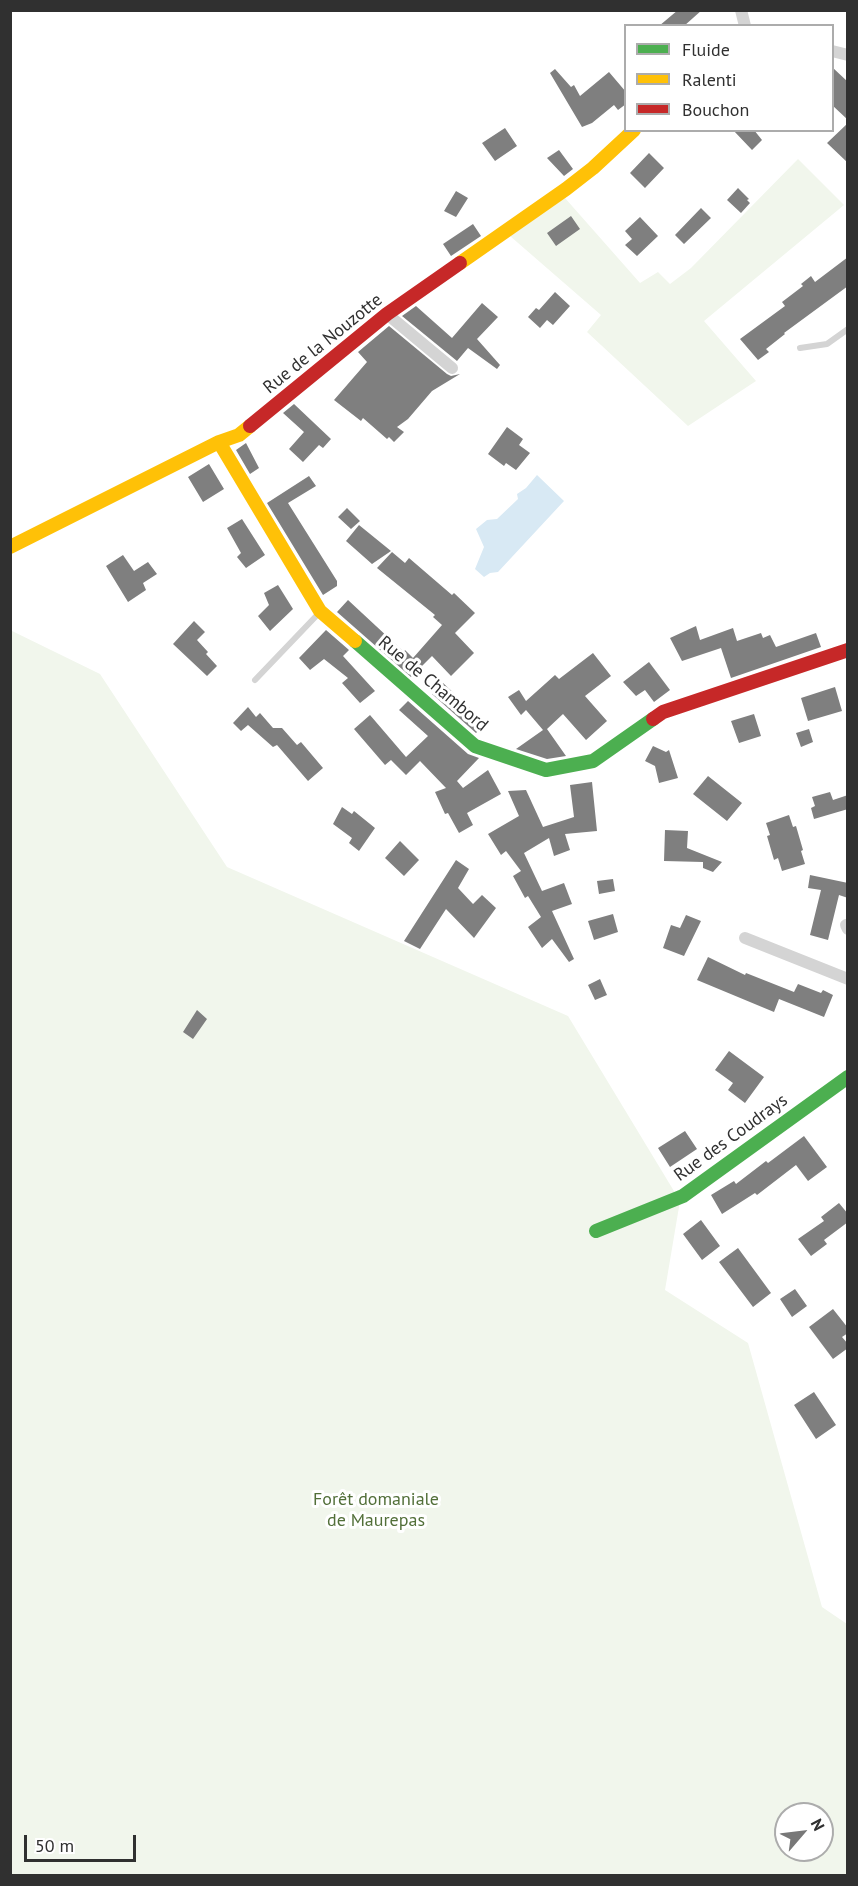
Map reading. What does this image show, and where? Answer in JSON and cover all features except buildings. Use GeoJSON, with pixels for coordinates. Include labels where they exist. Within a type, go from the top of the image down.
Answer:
{"type":"FeatureCollection","features":[{"type":"Feature","properties":{"kind":"street","name":"Rue de la Nouzotte"},"geometry":{"type":"LineString","coordinates":[[10,547],[219,442],[238,435],[387,314],[566,189],[632,132]]}},
{"type":"Feature","properties":{"kind":"street"},"geometry":{"type":"LineString","coordinates":[[387,314],[452,368]]}},
{"type":"Feature","properties":{"kind":"street","name":"Rue de Chambord"},"geometry":{"type":"LineString","coordinates":[[219,442],[320,611],[475,746],[546,770],[593,761],[663,712],[848,650]]}},
{"type":"Feature","properties":{"kind":"street"},"geometry":{"type":"LineString","coordinates":[[745,938],[848,979]]}},
{"type":"Feature","properties":{"kind":"street","name":"Rue des Coudrays"},"geometry":{"type":"LineString","coordinates":[[596,1231],[682,1196],[848,1077]]}},
{"type":"Feature","properties":{"kind":"lane"},"geometry":{"type":"LineString","coordinates":[[800,348],[826,345],[848,329]]}},
{"type":"Feature","properties":{"kind":"lane"},"geometry":{"type":"LineString","coordinates":[[255,680],[320,611]]}},
{"type":"Feature","properties":{"kind":"green space"},"geometry":{"type":"Polygon","coordinates":[[[798,159],[844,205],[704,321],[756,381],[688,426],[587,332],[601,315],[510,236],[565,198],[640,283],[658,272],[670,284],[691,268],[798,159]]]}},
{"type":"Feature","properties":{"kind":"green space","name":"Forêt domaniale de Maurepas"},"geometry":{"type":"Polygon","coordinates":[[[10,630],[100,674],[227,867],[568,1016],[680,1201],[665,1290],[748,1343],[822,1607],[847,1624],[847,1875],[11,1875],[10,630]]]}},
{"type":"Feature","properties":{"kind":"water"},"geometry":{"type":"Polygon","coordinates":[[[537,475],[564,501],[498,572],[484,577],[475,569],[484,547],[476,529],[487,520],[497,519],[518,499],[517,494],[526,488],[537,475]]]}},
{"type":"Feature","properties":{"kind":"traffic: fast"},"geometry":{"type":"LineString","coordinates":[[355,641],[475,746],[546,770],[593,761],[653,719]]}},
{"type":"Feature","properties":{"kind":"traffic: fast"},"geometry":{"type":"LineString","coordinates":[[596,1231],[683,1196],[848,1077]]}},
{"type":"Feature","properties":{"kind":"traffic: slow"},"geometry":{"type":"LineString","coordinates":[[460,263],[566,189],[632,132]]}},
{"type":"Feature","properties":{"kind":"traffic: slow"},"geometry":{"type":"LineString","coordinates":[[10,547],[219,442],[239,435],[250,426]]}},
{"type":"Feature","properties":{"kind":"traffic: slow"},"geometry":{"type":"LineString","coordinates":[[219,442],[320,611],[355,641]]}},
{"type":"Feature","properties":{"kind":"traffic: jam"},"geometry":{"type":"LineString","coordinates":[[250,426],[387,314],[460,263]]}},
{"type":"Feature","properties":{"kind":"traffic: jam"},"geometry":{"type":"LineString","coordinates":[[653,719],[663,712],[848,650]]}}]}
